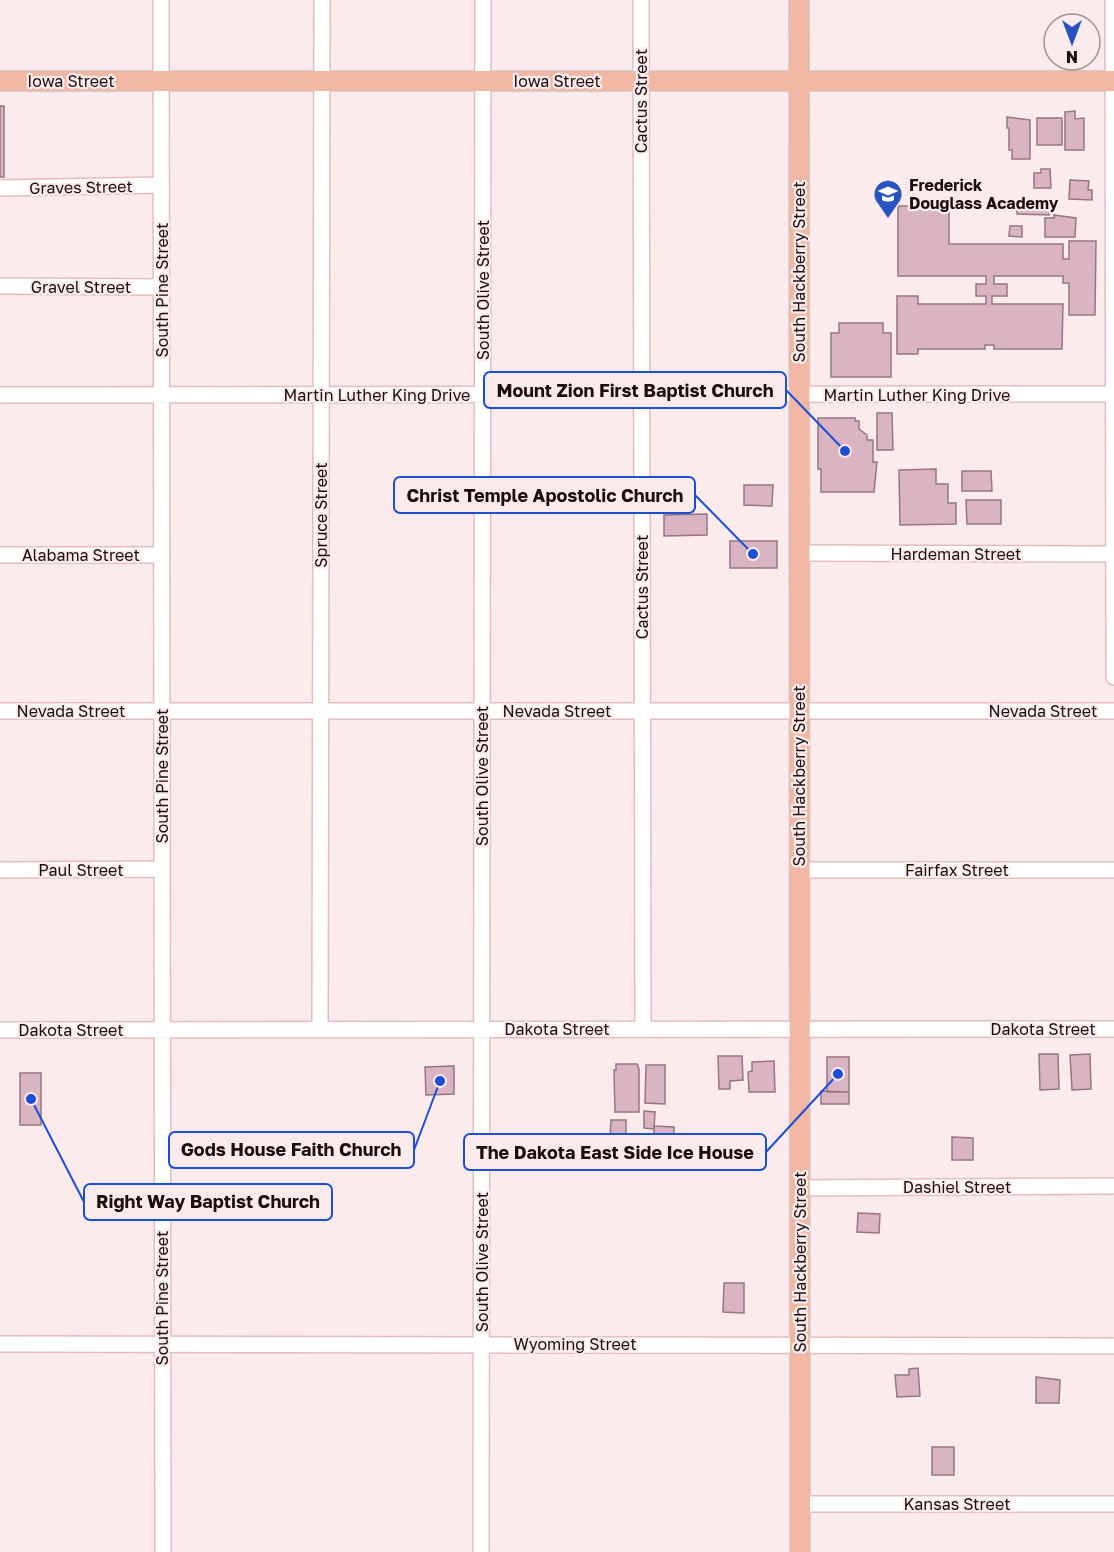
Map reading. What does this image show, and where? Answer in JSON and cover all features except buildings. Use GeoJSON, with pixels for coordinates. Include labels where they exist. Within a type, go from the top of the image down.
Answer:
{"type":"FeatureCollection","features":[{"type":"Feature","properties":{"kind":"main road","name":"South Hackberry Street"},"geometry":{"type":"LineString","coordinates":[[799,0],[800,1552]]}},
{"type":"Feature","properties":{"kind":"main road","name":"Iowa Street"},"geometry":{"type":"LineString","coordinates":[[0,81],[1113,81]]}},
{"type":"Feature","properties":{"kind":"street","name":"South Pine Street"},"geometry":{"type":"LineString","coordinates":[[161,0],[163,1552]]}},
{"type":"Feature","properties":{"kind":"street","name":"Spruce Street"},"geometry":{"type":"LineString","coordinates":[[320,1029],[322,0]]}},
{"type":"Feature","properties":{"kind":"street","name":"South Olive Street"},"geometry":{"type":"LineString","coordinates":[[481,1552],[483,0]]}},
{"type":"Feature","properties":{"kind":"street","name":"Cactus Street"},"geometry":{"type":"LineString","coordinates":[[641,0],[643,1029]]}},
{"type":"Feature","properties":{"kind":"street"},"geometry":{"type":"LineString","coordinates":[[1113,0],[1112,554],[1114,677]]}},
{"type":"Feature","properties":{"kind":"street","name":"Graves Street"},"geometry":{"type":"LineString","coordinates":[[0,188],[162,185]]}},
{"type":"Feature","properties":{"kind":"street","name":"Gravel Street"},"geometry":{"type":"LineString","coordinates":[[0,286],[162,287]]}},
{"type":"Feature","properties":{"kind":"street","name":"Martin Luther King Drive"},"geometry":{"type":"LineString","coordinates":[[0,395],[1113,394]]}},
{"type":"Feature","properties":{"kind":"street","name":"Hardeman Street"},"geometry":{"type":"LineString","coordinates":[[799,553],[1112,554]]}},
{"type":"Feature","properties":{"kind":"street","name":"Alabama Street"},"geometry":{"type":"LineString","coordinates":[[0,555],[162,555]]}},
{"type":"Feature","properties":{"kind":"street","name":"Nevada Street"},"geometry":{"type":"LineString","coordinates":[[0,711],[1114,711]]}},
{"type":"Feature","properties":{"kind":"street","name":"Paul Street"},"geometry":{"type":"LineString","coordinates":[[0,870],[162,869]]}},
{"type":"Feature","properties":{"kind":"street","name":"Fairfax Street"},"geometry":{"type":"LineString","coordinates":[[799,870],[1114,870]]}},
{"type":"Feature","properties":{"kind":"street","name":"Dakota Street"},"geometry":{"type":"LineString","coordinates":[[0,1030],[1114,1029]]}},
{"type":"Feature","properties":{"kind":"street","name":"Dashiel Street"},"geometry":{"type":"LineString","coordinates":[[800,1188],[1114,1186]]}},
{"type":"Feature","properties":{"kind":"street","name":"Wyoming Street"},"geometry":{"type":"LineString","coordinates":[[0,1344],[1114,1346]]}},
{"type":"Feature","properties":{"kind":"street","name":"Kansas Street"},"geometry":{"type":"LineString","coordinates":[[800,1504],[1114,1504]]}},
{"type":"Feature","properties":{"kind":"place","name":"Frederick Douglass Academy"},"geometry":{"type":"Point","coordinates":[888,220]}},
{"type":"Feature","properties":{"kind":"place","name":"Mount Zion First Baptist Church"},"geometry":{"type":"Point","coordinates":[845,451]}},
{"type":"Feature","properties":{"kind":"place","name":"Christ Temple Apostolic Church"},"geometry":{"type":"Point","coordinates":[753,554]}},
{"type":"Feature","properties":{"kind":"place","name":"The Dakota East Side Ice House"},"geometry":{"type":"Point","coordinates":[838,1074]}},
{"type":"Feature","properties":{"kind":"place","name":"Gods House Faith Church"},"geometry":{"type":"Point","coordinates":[440,1081]}},
{"type":"Feature","properties":{"kind":"place","name":"Right Way Baptist Church"},"geometry":{"type":"Point","coordinates":[31,1099]}}]}
